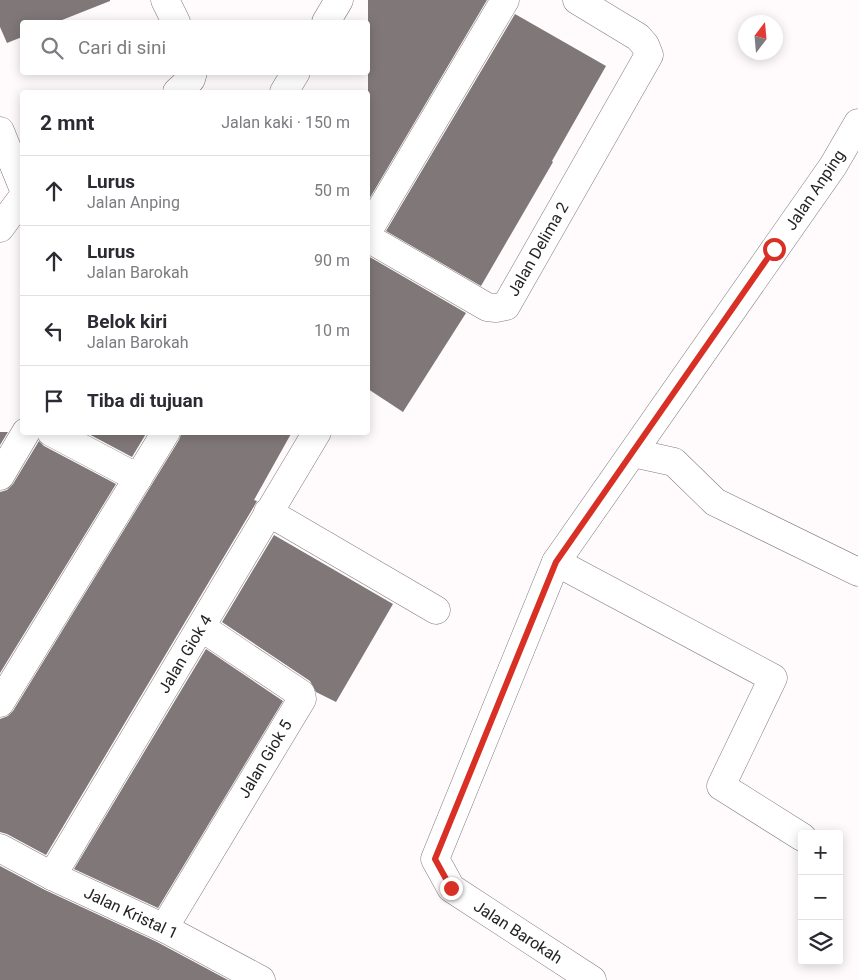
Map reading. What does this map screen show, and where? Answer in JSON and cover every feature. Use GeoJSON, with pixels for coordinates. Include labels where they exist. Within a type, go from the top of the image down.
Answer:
{"type":"FeatureCollection","features":[{"type":"Feature","properties":{"kind":"street"},"geometry":{"type":"LineString","coordinates":[[165,0],[175,20]]}},
{"type":"Feature","properties":{"kind":"street"},"geometry":{"type":"LineString","coordinates":[[327,20],[339,0]]}},
{"type":"Feature","properties":{"kind":"street"},"geometry":{"type":"LineString","coordinates":[[370,228],[505,0]]}},
{"type":"Feature","properties":{"kind":"street","name":"Jalan Delima 2"},"geometry":{"type":"LineString","coordinates":[[370,239],[487,307],[506,306],[649,56],[645,45],[638,37],[577,0]]}},
{"type":"Feature","properties":{"kind":"street"},"geometry":{"type":"LineString","coordinates":[[179,90],[191,79],[192,75]]}},
{"type":"Feature","properties":{"kind":"street"},"geometry":{"type":"LineString","coordinates":[[285,90],[294,75]]}},
{"type":"Feature","properties":{"kind":"street","name":"Jalan Anping"},"geometry":{"type":"LineString","coordinates":[[633,453],[833,166],[858,123]]}},
{"type":"Feature","properties":{"kind":"street"},"geometry":{"type":"LineString","coordinates":[[0,131],[20,180]]}},
{"type":"Feature","properties":{"kind":"street"},"geometry":{"type":"LineString","coordinates":[[0,228],[20,201]]}},
{"type":"Feature","properties":{"kind":"street"},"geometry":{"type":"LineString","coordinates":[[0,476],[24,435]]}},
{"type":"Feature","properties":{"kind":"street"},"geometry":{"type":"LineString","coordinates":[[57,435],[138,478]]}},
{"type":"Feature","properties":{"kind":"street"},"geometry":{"type":"LineString","coordinates":[[0,703],[164,435]]}},
{"type":"Feature","properties":{"kind":"street","name":"Jalan Giok 4"},"geometry":{"type":"LineString","coordinates":[[52,876],[315,435]]}},
{"type":"Feature","properties":{"kind":"street"},"geometry":{"type":"LineString","coordinates":[[633,453],[674,462],[715,502],[858,572]]}},
{"type":"Feature","properties":{"kind":"street","name":"Jalan Barokah"},"geometry":{"type":"LineString","coordinates":[[592,980],[451,888],[435,859],[556,562],[633,453]]}},
{"type":"Feature","properties":{"kind":"street"},"geometry":{"type":"LineString","coordinates":[[268,512],[436,610]]}},
{"type":"Feature","properties":{"kind":"street"},"geometry":{"type":"LineString","coordinates":[[556,562],[773,678],[721,786],[798,834]]}},
{"type":"Feature","properties":{"kind":"street","name":"Jalan Giok 5"},"geometry":{"type":"LineString","coordinates":[[164,928],[302,699],[302,694],[201,627]]}},
{"type":"Feature","properties":{"kind":"street","name":"Jalan Kristal 1"},"geometry":{"type":"LineString","coordinates":[[0,848],[52,876],[164,928],[261,980]]}},
{"type":"Feature","properties":{"kind":"building"},"geometry":{"type":"Polygon","coordinates":[[[0,0],[110,0],[62,20],[20,20],[20,38],[7,43],[0,27],[0,0]]]}},
{"type":"Feature","properties":{"kind":"building"},"geometry":{"type":"Polygon","coordinates":[[[368,0],[487,0],[370,198],[370,90],[368,90],[368,75],[370,75],[370,20],[368,20],[368,0]]]}},
{"type":"Feature","properties":{"kind":"building"},"geometry":{"type":"Polygon","coordinates":[[[515,14],[606,66],[481,286],[386,231],[515,14]]]}},
{"type":"Feature","properties":{"kind":"building"},"geometry":{"type":"Polygon","coordinates":[[[370,257],[466,313],[403,412],[370,390],[370,257]]]}},
{"type":"Feature","properties":{"kind":"building"},"geometry":{"type":"Polygon","coordinates":[[[0,432],[8,432],[0,445],[0,432]]]}},
{"type":"Feature","properties":{"kind":"building"},"geometry":{"type":"Polygon","coordinates":[[[91,435],[145,435],[132,457],[91,435]]]}},
{"type":"Feature","properties":{"kind":"building"},"geometry":{"type":"Polygon","coordinates":[[[181,435],[290,435],[254,500],[257,501],[253,508],[46,855],[0,832],[0,719],[8,716],[13,711],[181,435]]]}},
{"type":"Feature","properties":{"kind":"building"},"geometry":{"type":"Polygon","coordinates":[[[39,441],[44,446],[116,484],[0,673],[0,492],[7,490],[13,484],[39,441]]]}},
{"type":"Feature","properties":{"kind":"building"},"geometry":{"type":"Polygon","coordinates":[[[274,535],[393,604],[336,702],[316,692],[310,681],[222,622],[274,535]]]}},
{"type":"Feature","properties":{"kind":"building"},"geometry":{"type":"Polygon","coordinates":[[[206,649],[283,701],[158,908],[74,869],[206,649]]]}},
{"type":"Feature","properties":{"kind":"building"},"geometry":{"type":"Polygon","coordinates":[[[0,866],[45,890],[157,942],[228,980],[0,980],[0,866]]]}},
{"type":"Feature","properties":{"kind":"route"},"geometry":{"type":"LineString","coordinates":[[451,888],[435,859],[556,562],[774,249]]}}]}
